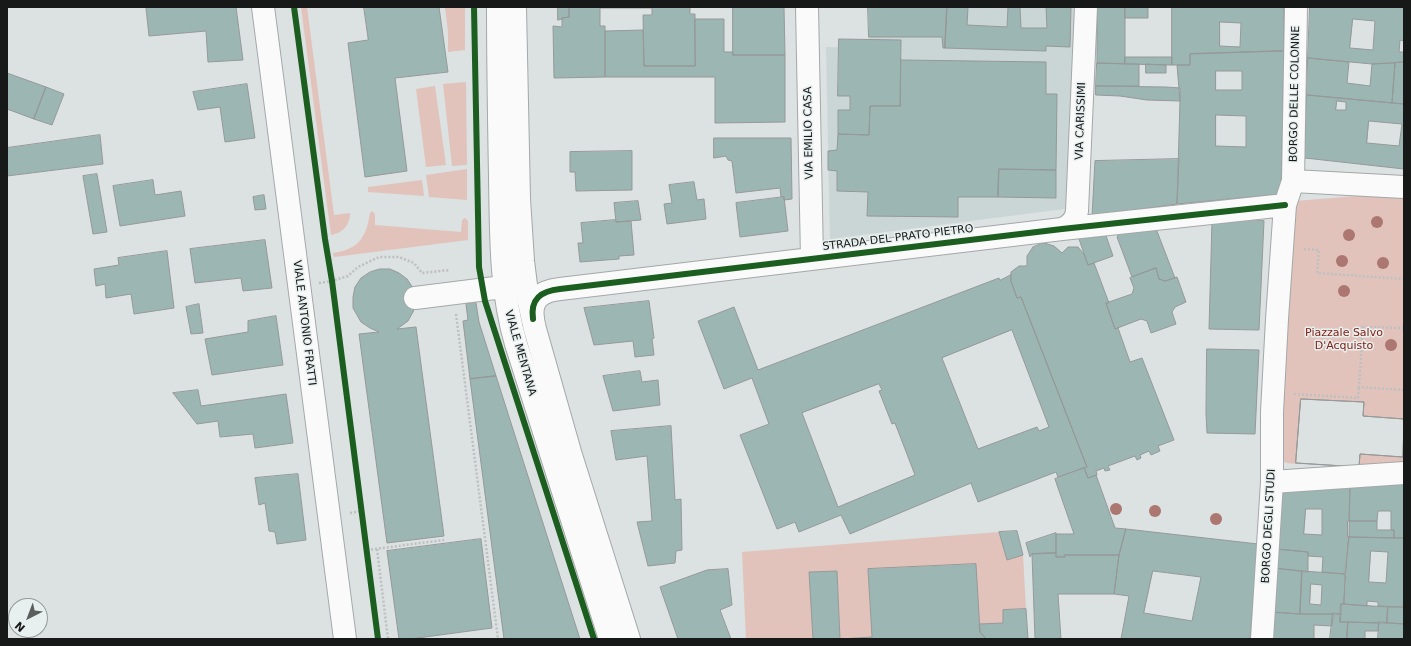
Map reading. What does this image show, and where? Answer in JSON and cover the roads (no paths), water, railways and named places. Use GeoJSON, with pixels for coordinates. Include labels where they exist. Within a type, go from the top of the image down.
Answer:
{"type":"FeatureCollection","features":[{"type":"Feature","properties":{"kind":"street","name":"VIALE ANTONIO FRATTI"},"geometry":{"type":"LineString","coordinates":[[263,7],[344,639]]}},
{"type":"Feature","properties":{"kind":"street","name":"VIALE MENTANA"},"geometry":{"type":"LineString","coordinates":[[498,7],[501,223],[504,287],[509,318],[610,639]]}},
{"type":"Feature","properties":{"kind":"street","name":"VIALE MENTANA"},"geometry":{"type":"LineString","coordinates":[[515,7],[519,186],[526,285],[533,319],[578,480],[629,639]]}},
{"type":"Feature","properties":{"kind":"street","name":"VIA EMILIO CASA"},"geometry":{"type":"LineString","coordinates":[[807,7],[812,259]]}},
{"type":"Feature","properties":{"kind":"street","name":"VIA CARISSIMI"},"geometry":{"type":"LineString","coordinates":[[1062,228],[1068,226],[1073,221],[1077,211],[1086,7]]}},
{"type":"Feature","properties":{"kind":"street","name":"BORGO DELLE COLONNE"},"geometry":{"type":"LineString","coordinates":[[1293,181],[1296,7]]}},
{"type":"Feature","properties":{"kind":"street"},"geometry":{"type":"LineString","coordinates":[[1285,205],[1293,181],[1404,187]]}},
{"type":"Feature","properties":{"kind":"street","name":"STRADA DEL PRATO PIETRO"},"geometry":{"type":"LineString","coordinates":[[533,319],[532,307],[536,299],[544,293],[553,290],[1062,228],[1285,205]]}},
{"type":"Feature","properties":{"kind":"street","name":"BORGO DEGLI STUDI"},"geometry":{"type":"LineString","coordinates":[[1262,639],[1272,482],[1272,412],[1285,205]]}},
{"type":"Feature","properties":{"kind":"street"},"geometry":{"type":"LineString","coordinates":[[415,298],[526,285]]}},
{"type":"Feature","properties":{"kind":"street"},"geometry":{"type":"LineString","coordinates":[[1272,482],[1404,472]]}},
{"type":"Feature","properties":{"kind":"park label","name":"Piazzale Salvo D'Acquisto"},"geometry":{"type":"Point","coordinates":[1344,339]}}]}
